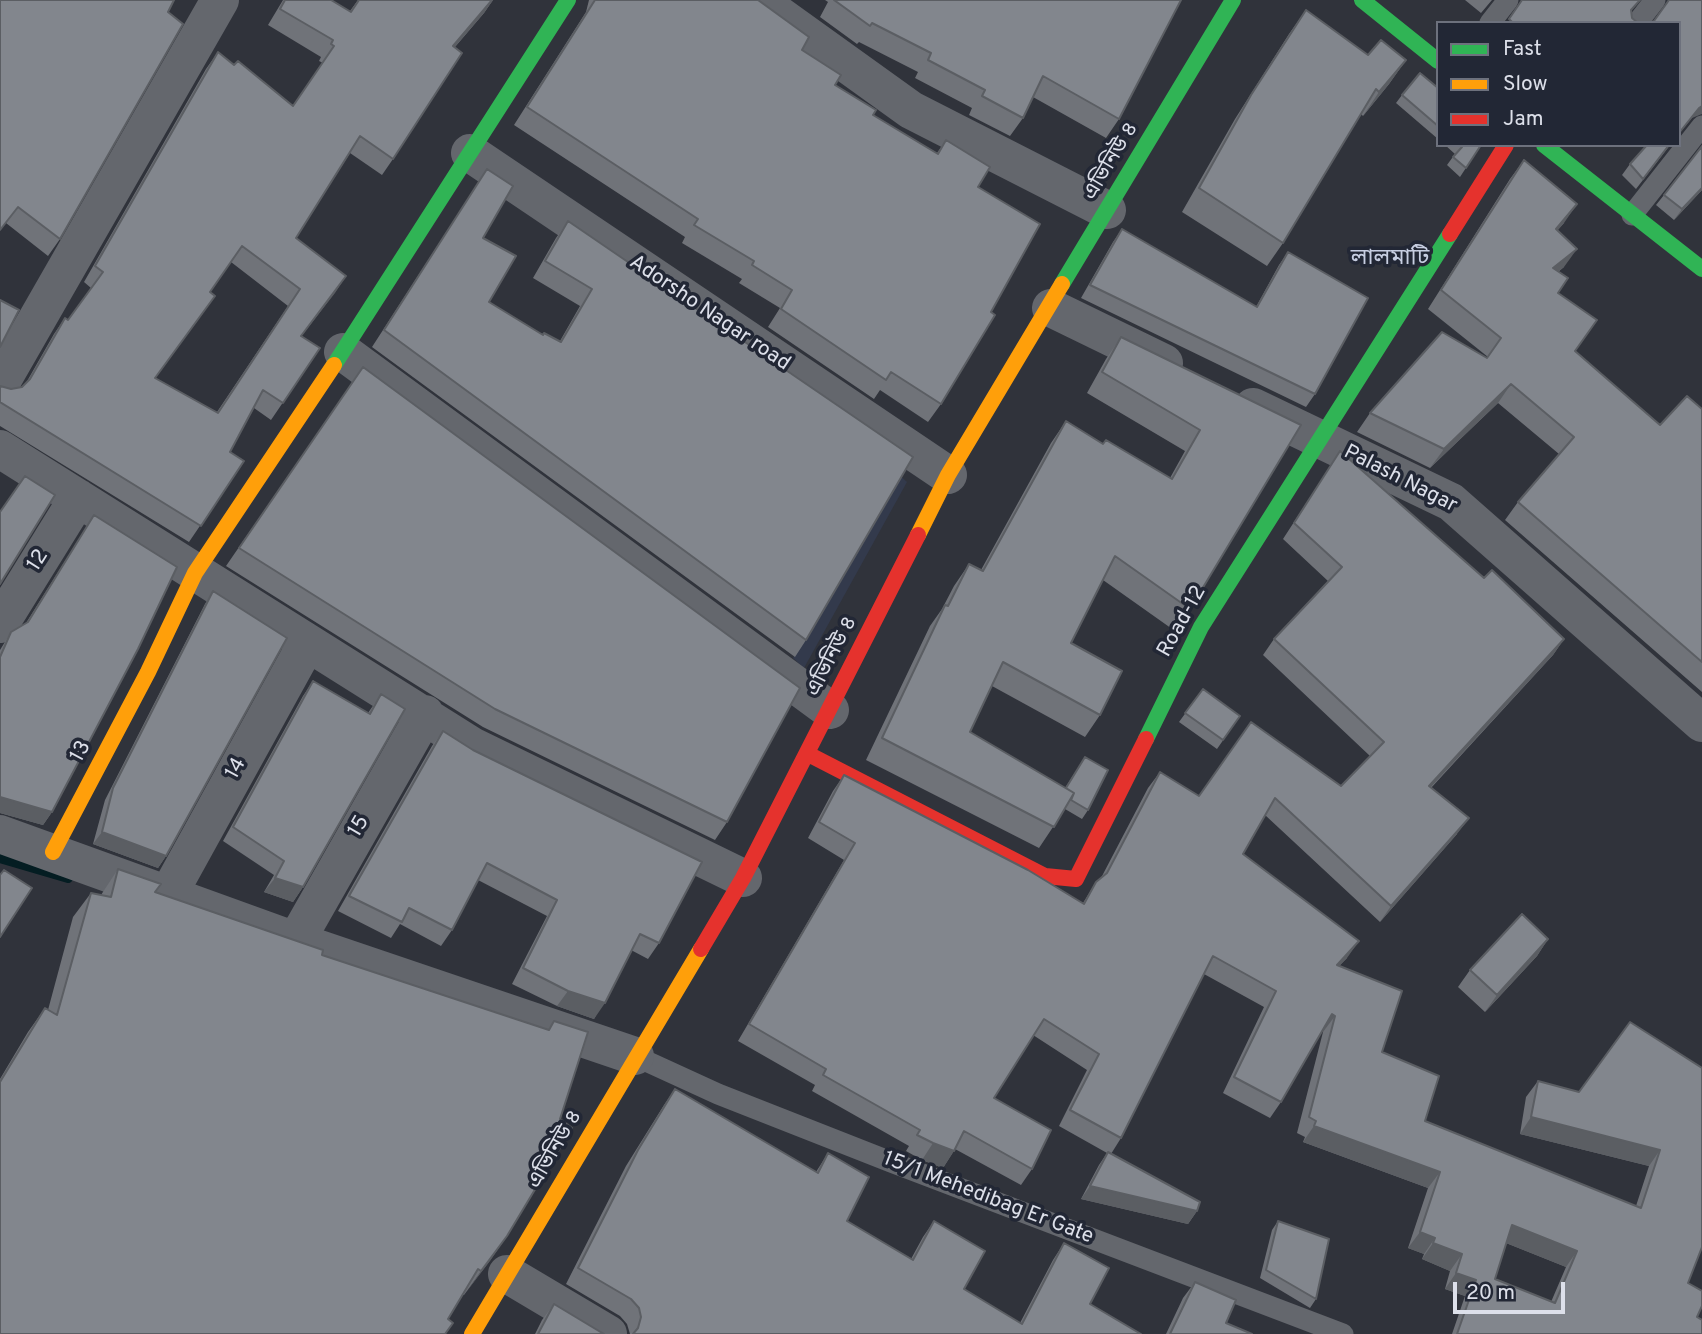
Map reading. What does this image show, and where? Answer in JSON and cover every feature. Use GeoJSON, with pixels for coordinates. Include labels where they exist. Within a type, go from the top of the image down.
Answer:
{"type":"FeatureCollection","features":[{"type":"Feature","properties":{"kind":"street"},"geometry":{"type":"LineString","coordinates":[[0,384],[220,0]]}},
{"type":"Feature","properties":{"kind":"street","name":"13"},"geometry":{"type":"LineString","coordinates":[[53,852],[148,672],[195,573],[343,352],[568,0]]}},
{"type":"Feature","properties":{"kind":"street"},"geometry":{"type":"LineString","coordinates":[[758,0],[911,110],[1107,210]]}},
{"type":"Feature","properties":{"kind":"street","name":"এভিনিউ ৪"},"geometry":{"type":"LineString","coordinates":[[472,1334],[743,878],[948,475],[1051,308],[1233,0]]}},
{"type":"Feature","properties":{"kind":"street"},"geometry":{"type":"LineString","coordinates":[[1367,2],[1436,59]]}},
{"type":"Feature","properties":{"kind":"street","name":"Road-12"},"geometry":{"type":"LineString","coordinates":[[808,754],[1045,876],[1076,879],[1201,628],[1505,147]]}},
{"type":"Feature","properties":{"kind":"street"},"geometry":{"type":"LineString","coordinates":[[1547,147],[1702,269]]}},
{"type":"Feature","properties":{"kind":"street","name":"Adorsho Nagar road"},"geometry":{"type":"LineString","coordinates":[[470,153],[948,475]]}},
{"type":"Feature","properties":{"kind":"street","name":"Palash Nagar"},"geometry":{"type":"LineString","coordinates":[[1051,308],[1451,502],[1702,723]]}},
{"type":"Feature","properties":{"kind":"street"},"geometry":{"type":"LineString","coordinates":[[343,352],[830,710]]}},
{"type":"Feature","properties":{"kind":"street"},"geometry":{"type":"LineString","coordinates":[[0,449],[472,746],[743,878]]}},
{"type":"Feature","properties":{"kind":"street","name":"12"},"geometry":{"type":"LineString","coordinates":[[0,624],[78,498]]}},
{"type":"Feature","properties":{"kind":"street","name":"14"},"geometry":{"type":"LineString","coordinates":[[167,895],[307,643]]}},
{"type":"Feature","properties":{"kind":"street","name":"15"},"geometry":{"type":"LineString","coordinates":[[296,941],[425,714]]}},
{"type":"Feature","properties":{"kind":"street"},"geometry":{"type":"LineString","coordinates":[[0,834],[296,941],[635,1056]]}},
{"type":"Feature","properties":{"kind":"street"},"geometry":{"type":"LineString","coordinates":[[507,1274],[608,1334]]}},
{"type":"Feature","properties":{"kind":"lane"},"geometry":{"type":"LineString","coordinates":[[1492,21],[1508,0]]}},
{"type":"Feature","properties":{"kind":"lane"},"geometry":{"type":"LineString","coordinates":[[1639,21],[1656,0]]}},
{"type":"Feature","properties":{"kind":"lane"},"geometry":{"type":"LineString","coordinates":[[1632,215],[1702,126]]}},
{"type":"Feature","properties":{"kind":"lane","name":"15/1 Mehedibag Er Gate"},"geometry":{"type":"LineString","coordinates":[[635,1056],[718,1094],[891,1162],[1343,1334]]}},
{"type":"Feature","properties":{"kind":"shaded area"},"geometry":{"type":"Polygon","coordinates":[[[896,472],[907,482],[804,668],[793,658],[896,472]]]}},
{"type":"Feature","properties":{"kind":"building"},"geometry":{"type":"Polygon","coordinates":[[[0,0],[174,0],[168,12],[183,24],[60,239],[18,207],[0,230],[0,0]]]}},
{"type":"Feature","properties":{"kind":"building"},"geometry":{"type":"Polygon","coordinates":[[[285,0],[331,0],[351,12],[359,0],[492,0],[453,46],[462,53],[393,159],[360,136],[296,238],[346,276],[301,336],[320,348],[283,403],[263,390],[230,452],[244,461],[201,526],[0,402],[0,386],[11,389],[22,387],[30,379],[65,318],[68,320],[103,272],[95,266],[218,52],[234,65],[238,61],[293,106],[334,46],[331,44],[333,40],[280,9],[285,0]],[[242,246],[210,292],[215,296],[155,378],[218,413],[300,289],[242,246]]]}},
{"type":"Feature","properties":{"kind":"building"},"geometry":{"type":"Polygon","coordinates":[[[595,0],[758,0],[809,37],[802,50],[841,75],[835,85],[876,110],[873,115],[938,154],[946,140],[990,167],[978,187],[1040,224],[991,312],[995,315],[941,404],[891,372],[886,380],[781,309],[792,290],[752,265],[754,261],[694,225],[698,219],[527,107],[595,0]]]}},
{"type":"Feature","properties":{"kind":"building"},"geometry":{"type":"Polygon","coordinates":[[[834,0],[1181,0],[1119,119],[1043,76],[1023,118],[982,96],[985,90],[928,60],[931,53],[872,23],[870,26],[834,0]]]}},
{"type":"Feature","properties":{"kind":"building"},"geometry":{"type":"Polygon","coordinates":[[[1522,0],[1640,0],[1631,10],[1632,18],[1636,21],[1509,19],[1522,0]]]}},
{"type":"Feature","properties":{"kind":"building"},"geometry":{"type":"Polygon","coordinates":[[[1669,0],[1702,0],[1702,106],[1681,130],[1681,21],[1654,21],[1669,0]]]}},
{"type":"Feature","properties":{"kind":"building"},"geometry":{"type":"Polygon","coordinates":[[[1306,10],[1368,55],[1381,40],[1406,60],[1379,92],[1376,89],[1283,243],[1199,188],[1251,95],[1306,10]]]}},
{"type":"Feature","properties":{"kind":"building"},"geometry":{"type":"Polygon","coordinates":[[[1420,73],[1436,86],[1436,124],[1402,95],[1420,73]]]}},
{"type":"Feature","properties":{"kind":"building"},"geometry":{"type":"Polygon","coordinates":[[[1702,146],[1702,188],[1682,209],[1664,195],[1702,146]]]}},
{"type":"Feature","properties":{"kind":"building"},"geometry":{"type":"Polygon","coordinates":[[[1462,147],[1480,147],[1466,168],[1453,157],[1462,147]]]}},
{"type":"Feature","properties":{"kind":"building"},"geometry":{"type":"Polygon","coordinates":[[[1645,147],[1667,147],[1643,179],[1630,164],[1645,147]]]}},
{"type":"Feature","properties":{"kind":"building"},"geometry":{"type":"Polygon","coordinates":[[[1524,160],[1577,204],[1556,229],[1577,249],[1553,268],[1568,278],[1558,293],[1597,320],[1575,351],[1660,425],[1687,396],[1702,409],[1702,662],[1518,502],[1574,437],[1511,384],[1444,449],[1370,413],[1442,332],[1487,358],[1501,338],[1441,290],[1524,160]]]}},
{"type":"Feature","properties":{"kind":"building"},"geometry":{"type":"Polygon","coordinates":[[[487,169],[513,186],[483,238],[516,256],[489,302],[543,335],[544,333],[561,342],[592,289],[545,261],[568,221],[913,457],[806,640],[384,330],[487,169]]]}},
{"type":"Feature","properties":{"kind":"building"},"geometry":{"type":"Polygon","coordinates":[[[1122,229],[1257,307],[1288,252],[1368,298],[1315,394],[1090,285],[1122,229]]]}},
{"type":"Feature","properties":{"kind":"building"},"geometry":{"type":"Polygon","coordinates":[[[0,300],[19,310],[0,347],[0,300]]]}},
{"type":"Feature","properties":{"kind":"building"},"geometry":{"type":"Polygon","coordinates":[[[1121,337],[1301,425],[1190,609],[1115,556],[1071,643],[1122,671],[1100,715],[1003,662],[970,732],[1074,793],[1054,827],[882,738],[945,605],[948,606],[969,564],[983,571],[1066,421],[1103,444],[1106,440],[1172,479],[1200,430],[1102,372],[1121,337]]]}},
{"type":"Feature","properties":{"kind":"building"},"geometry":{"type":"Polygon","coordinates":[[[363,367],[800,688],[727,822],[495,709],[239,548],[363,367]]]}},
{"type":"Feature","properties":{"kind":"building"},"geometry":{"type":"Polygon","coordinates":[[[1340,451],[1484,578],[1492,570],[1564,639],[1429,786],[1469,818],[1391,906],[1275,798],[1243,854],[1359,941],[1337,965],[1402,991],[1382,1052],[1439,1076],[1425,1121],[1641,1208],[1660,1150],[1531,1117],[1538,1081],[1579,1092],[1630,1022],[1702,1068],[1702,1247],[1688,1283],[1702,1291],[1702,1306],[1697,1317],[1702,1320],[1702,1334],[1457,1334],[1476,1280],[1456,1273],[1462,1254],[1433,1243],[1435,1238],[1420,1232],[1440,1172],[1314,1126],[1316,1121],[1309,1117],[1335,1016],[1332,1014],[1281,1102],[1234,1077],[1276,991],[1213,956],[1121,1138],[1070,1110],[1099,1054],[1044,1019],[994,1098],[1051,1130],[1032,1169],[964,1131],[954,1151],[917,1135],[920,1130],[823,1075],[826,1069],[749,1024],[855,843],[819,822],[844,775],[1028,870],[1084,904],[1096,882],[1107,873],[1160,772],[1199,796],[1251,722],[1341,786],[1384,742],[1274,639],[1342,567],[1294,523],[1340,451]],[[1512,1225],[1495,1279],[1555,1303],[1577,1251],[1512,1225]]]}},
{"type":"Feature","properties":{"kind":"building"},"geometry":{"type":"Polygon","coordinates":[[[25,476],[55,495],[0,584],[0,512],[25,476]]]}},
{"type":"Feature","properties":{"kind":"building"},"geometry":{"type":"Polygon","coordinates":[[[94,515],[177,567],[138,649],[52,812],[0,797],[0,657],[11,632],[28,622],[94,515]]]}},
{"type":"Feature","properties":{"kind":"building"},"geometry":{"type":"Polygon","coordinates":[[[213,591],[287,638],[166,856],[102,832],[113,788],[213,591]]]}},
{"type":"Feature","properties":{"kind":"building"},"geometry":{"type":"Polygon","coordinates":[[[313,681],[370,714],[381,694],[405,709],[303,887],[275,878],[284,861],[233,827],[313,681]]]}},
{"type":"Feature","properties":{"kind":"building"},"geometry":{"type":"Polygon","coordinates":[[[1203,689],[1240,716],[1223,740],[1185,713],[1203,689]]]}},
{"type":"Feature","properties":{"kind":"building"},"geometry":{"type":"Polygon","coordinates":[[[443,731],[473,750],[702,862],[659,943],[640,934],[605,1003],[568,991],[523,968],[557,900],[487,863],[452,930],[409,908],[402,922],[349,896],[443,731]]]}},
{"type":"Feature","properties":{"kind":"building"},"geometry":{"type":"Polygon","coordinates":[[[1085,757],[1108,770],[1088,810],[1071,800],[1074,793],[1066,788],[1085,757]]]}},
{"type":"Feature","properties":{"kind":"building"},"geometry":{"type":"Polygon","coordinates":[[[118,869],[161,884],[155,892],[323,950],[322,955],[549,1030],[554,1021],[588,1032],[560,1119],[572,1128],[507,1236],[481,1271],[478,1269],[448,1319],[453,1323],[445,1334],[0,1334],[0,1082],[45,1008],[57,1015],[91,893],[111,897],[118,869]]]}},
{"type":"Feature","properties":{"kind":"building"},"geometry":{"type":"Polygon","coordinates":[[[4,870],[32,888],[0,937],[0,875],[4,870]]]}},
{"type":"Feature","properties":{"kind":"building"},"geometry":{"type":"Polygon","coordinates":[[[1522,914],[1548,939],[1497,995],[1470,970],[1522,914]]]}},
{"type":"Feature","properties":{"kind":"building"},"geometry":{"type":"Polygon","coordinates":[[[675,1089],[818,1173],[828,1153],[869,1177],[847,1221],[913,1260],[934,1221],[985,1251],[964,1289],[1022,1324],[1064,1243],[1109,1268],[1090,1304],[1141,1334],[633,1334],[641,1317],[639,1308],[631,1299],[578,1268],[638,1150],[675,1089]]]}},
{"type":"Feature","properties":{"kind":"building"},"geometry":{"type":"Polygon","coordinates":[[[1108,1152],[1200,1202],[1197,1211],[1090,1186],[1108,1152]]]}},
{"type":"Feature","properties":{"kind":"building"},"geometry":{"type":"Polygon","coordinates":[[[1278,1221],[1329,1239],[1316,1299],[1266,1270],[1278,1221]]]}},
{"type":"Feature","properties":{"kind":"building"},"geometry":{"type":"Polygon","coordinates":[[[1195,1282],[1236,1300],[1226,1323],[1252,1334],[1170,1334],[1195,1282]]]}},
{"type":"Feature","properties":{"kind":"building"},"geometry":{"type":"Polygon","coordinates":[[[554,1304],[604,1334],[538,1334],[554,1304]]]}},
{"type":"Feature","properties":{"kind":"waterway"},"geometry":{"type":"LineString","coordinates":[[0,858],[68,878]]}},
{"type":"Feature","properties":{"kind":"traffic: fast"},"geometry":{"type":"LineString","coordinates":[[334,365],[568,0]]}},
{"type":"Feature","properties":{"kind":"traffic: fast"},"geometry":{"type":"LineString","coordinates":[[1062,284],[1233,0]]}},
{"type":"Feature","properties":{"kind":"traffic: fast"},"geometry":{"type":"LineString","coordinates":[[1362,0],[1436,59]]}},
{"type":"Feature","properties":{"kind":"traffic: fast"},"geometry":{"type":"LineString","coordinates":[[1547,147],[1702,269]]}},
{"type":"Feature","properties":{"kind":"traffic: fast"},"geometry":{"type":"LineString","coordinates":[[1146,739],[1201,627],[1450,234]]}},
{"type":"Feature","properties":{"kind":"traffic: slow"},"geometry":{"type":"LineString","coordinates":[[918,535],[948,475],[1062,284]]}},
{"type":"Feature","properties":{"kind":"traffic: slow"},"geometry":{"type":"LineString","coordinates":[[53,852],[148,672],[195,573],[334,365]]}},
{"type":"Feature","properties":{"kind":"traffic: slow"},"geometry":{"type":"LineString","coordinates":[[472,1334],[701,949]]}},
{"type":"Feature","properties":{"kind":"traffic: jam"},"geometry":{"type":"LineString","coordinates":[[1450,234],[1505,147]]}},
{"type":"Feature","properties":{"kind":"traffic: jam"},"geometry":{"type":"LineString","coordinates":[[701,949],[743,878],[918,535]]}},
{"type":"Feature","properties":{"kind":"traffic: jam"},"geometry":{"type":"LineString","coordinates":[[808,754],[1045,876],[1076,879],[1146,739]]}},
{"type":"Feature","properties":{"kind":"district","name":"লালমাটি"},"geometry":{"type":"Point","coordinates":[1390,259]}}]}
